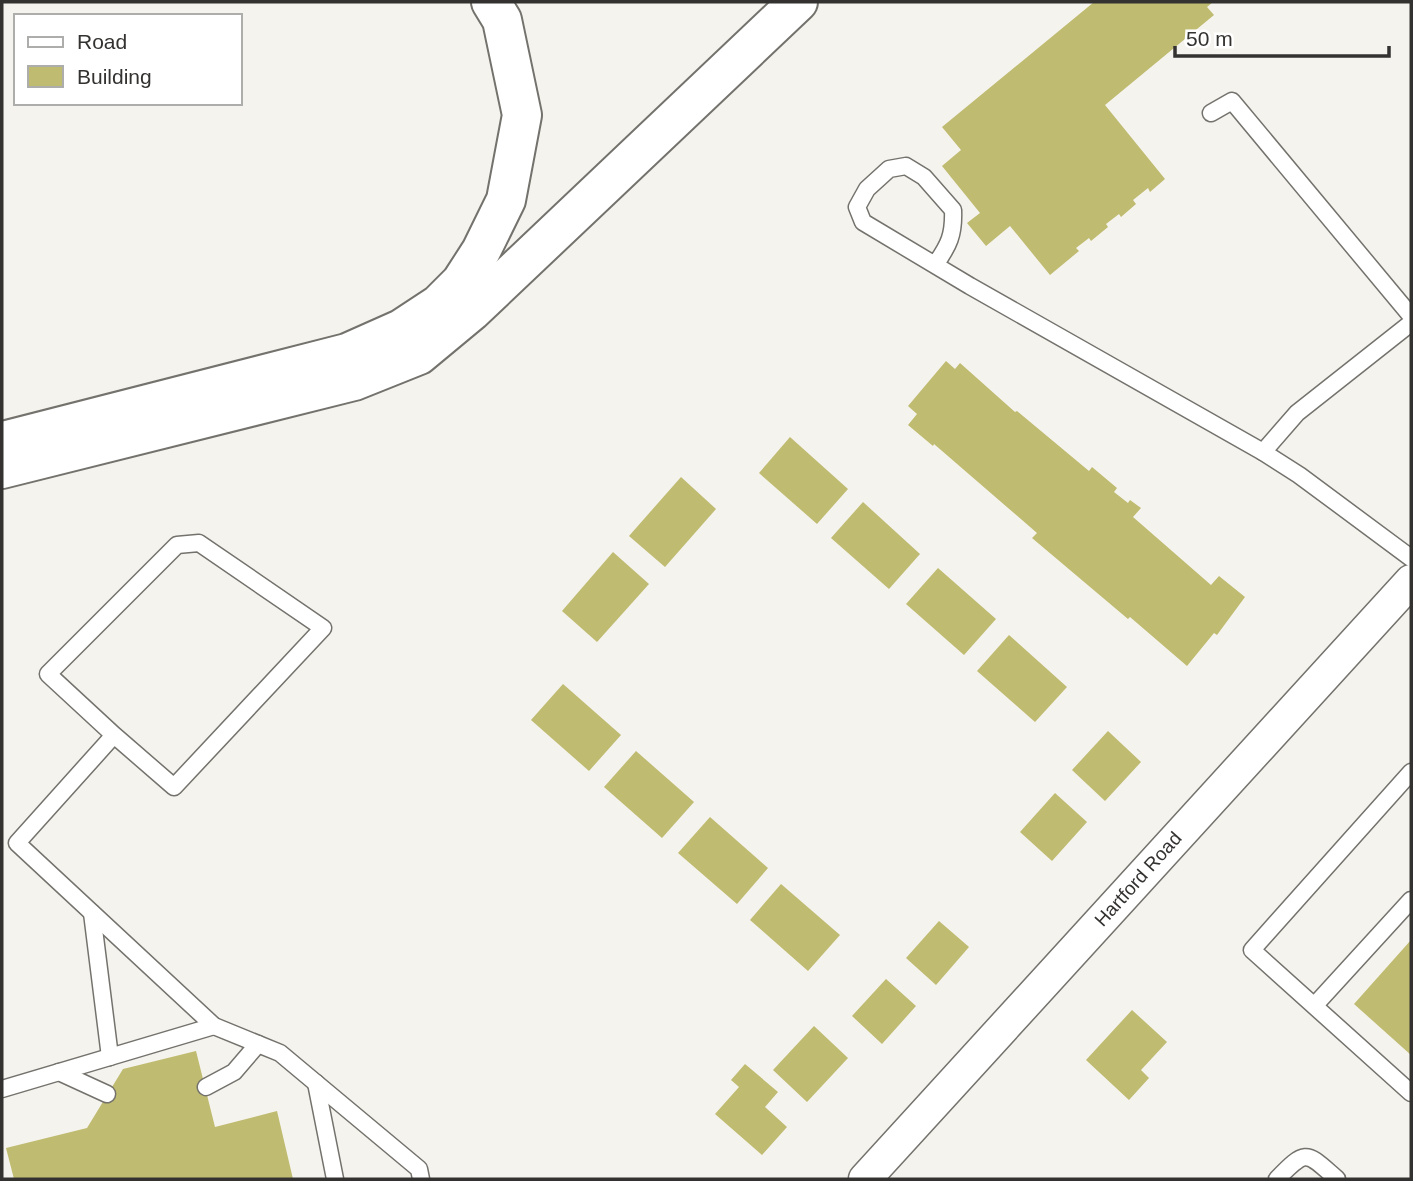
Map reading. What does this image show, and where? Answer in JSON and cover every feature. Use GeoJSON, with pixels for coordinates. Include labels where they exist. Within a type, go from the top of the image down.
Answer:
{"type":"FeatureCollection","features":[{"type":"Feature","properties":{"kind":"highway"},"geometry":{"type":"LineString","coordinates":[[2,442],[347,353],[401,328],[439,304],[461,282],[481,251],[506,200],[522,115],[502,20],[491,2]]}},
{"type":"Feature","properties":{"kind":"highway"},"geometry":{"type":"LineString","coordinates":[[2,469],[354,381],[419,355],[472,312],[798,2]]}},
{"type":"Feature","properties":{"kind":"street","name":"Hartford Road"},"geometry":{"type":"LineString","coordinates":[[865,1179],[1411,581]]}},
{"type":"Feature","properties":{"kind":"lane"},"geometry":{"type":"LineString","coordinates":[[1211,113],[1232,101],[1411,316]]}},
{"type":"Feature","properties":{"kind":"lane"},"geometry":{"type":"LineString","coordinates":[[935,265],[954,230],[953,210],[923,177],[906,166],[889,169],[867,189],[857,207],[863,222],[935,265],[1262,452],[1299,475],[1411,558]]}},
{"type":"Feature","properties":{"kind":"lane"},"geometry":{"type":"LineString","coordinates":[[1262,452],[1297,413],[1411,323]]}},
{"type":"Feature","properties":{"kind":"lane"},"geometry":{"type":"LineString","coordinates":[[199,543],[323,628],[174,787],[114,735],[48,674],[177,545],[199,543]]}},
{"type":"Feature","properties":{"kind":"lane"},"geometry":{"type":"LineString","coordinates":[[114,735],[17,843],[214,1026],[280,1052],[419,1169],[421,1179]]}},
{"type":"Feature","properties":{"kind":"lane"},"geometry":{"type":"LineString","coordinates":[[1411,772],[1252,950],[1411,1093]]}},
{"type":"Feature","properties":{"kind":"lane"},"geometry":{"type":"LineString","coordinates":[[1315,1005],[1411,900]]}},
{"type":"Feature","properties":{"kind":"lane"},"geometry":{"type":"LineString","coordinates":[[92,913],[110,1057]]}},
{"type":"Feature","properties":{"kind":"lane"},"geometry":{"type":"LineString","coordinates":[[2,1089],[214,1026]]}},
{"type":"Feature","properties":{"kind":"lane"},"geometry":{"type":"LineString","coordinates":[[205,1087],[234,1072],[258,1044]]}},
{"type":"Feature","properties":{"kind":"lane"},"geometry":{"type":"LineString","coordinates":[[60,1072],[107,1094]]}},
{"type":"Feature","properties":{"kind":"lane"},"geometry":{"type":"LineString","coordinates":[[316,1083],[335,1179]]}},
{"type":"Feature","properties":{"kind":"lane"},"geometry":{"type":"LineString","coordinates":[[1277,1179],[1296,1159],[1304,1156],[1314,1159],[1337,1179]]}},
{"type":"Feature","properties":{"kind":"building"},"geometry":{"type":"Polygon","coordinates":[[[1094,2],[1213,2],[1207,7],[1214,15],[1105,105],[1165,179],[1150,192],[1148,188],[1133,200],[1136,204],[1121,217],[1119,214],[1106,224],[1108,227],[1091,241],[1089,238],[1076,248],[1079,251],[1050,275],[1010,226],[986,246],[967,223],[980,213],[942,166],[961,150],[942,127],[1094,2]]]}},
{"type":"Feature","properties":{"kind":"building"},"geometry":{"type":"Polygon","coordinates":[[[946,361],[955,369],[960,363],[1015,412],[1089,471],[1092,467],[1117,488],[1114,492],[1128,503],[1130,500],[1141,508],[1133,517],[1211,585],[1219,576],[1245,597],[1217,635],[1214,633],[1187,666],[1032,538],[1037,533],[934,444],[933,446],[908,425],[917,414],[908,406],[946,361]]]}},
{"type":"Feature","properties":{"kind":"building"},"geometry":{"type":"Polygon","coordinates":[[[790,437],[848,489],[817,524],[759,473],[790,437]]]}},
{"type":"Feature","properties":{"kind":"building"},"geometry":{"type":"Polygon","coordinates":[[[681,477],[716,509],[665,567],[629,536],[681,477]]]}},
{"type":"Feature","properties":{"kind":"building"},"geometry":{"type":"Polygon","coordinates":[[[863,502],[920,554],[889,589],[831,538],[863,502]]]}},
{"type":"Feature","properties":{"kind":"building"},"geometry":{"type":"Polygon","coordinates":[[[613,552],[649,584],[597,642],[562,611],[613,552]]]}},
{"type":"Feature","properties":{"kind":"building"},"geometry":{"type":"Polygon","coordinates":[[[938,568],[996,619],[964,655],[906,604],[938,568]]]}},
{"type":"Feature","properties":{"kind":"building"},"geometry":{"type":"Polygon","coordinates":[[[1009,635],[1067,687],[1035,722],[977,671],[1009,635]]]}},
{"type":"Feature","properties":{"kind":"building"},"geometry":{"type":"Polygon","coordinates":[[[563,684],[621,735],[589,771],[531,720],[563,684]]]}},
{"type":"Feature","properties":{"kind":"building"},"geometry":{"type":"Polygon","coordinates":[[[1108,731],[1141,762],[1105,801],[1072,770],[1108,731]]]}},
{"type":"Feature","properties":{"kind":"building"},"geometry":{"type":"Polygon","coordinates":[[[636,751],[694,802],[662,838],[604,787],[636,751]]]}},
{"type":"Feature","properties":{"kind":"building"},"geometry":{"type":"Polygon","coordinates":[[[1055,793],[1087,822],[1052,861],[1020,832],[1055,793]]]}},
{"type":"Feature","properties":{"kind":"building"},"geometry":{"type":"Polygon","coordinates":[[[710,817],[768,868],[737,904],[678,853],[710,817]]]}},
{"type":"Feature","properties":{"kind":"building"},"geometry":{"type":"Polygon","coordinates":[[[781,884],[840,935],[808,971],[750,920],[781,884]]]}},
{"type":"Feature","properties":{"kind":"building"},"geometry":{"type":"Polygon","coordinates":[[[939,921],[969,947],[936,985],[906,958],[939,921]]]}},
{"type":"Feature","properties":{"kind":"building"},"geometry":{"type":"Polygon","coordinates":[[[1411,940],[1411,1055],[1354,1004],[1411,940]]]}},
{"type":"Feature","properties":{"kind":"building"},"geometry":{"type":"Polygon","coordinates":[[[886,979],[916,1006],[882,1044],[852,1016],[886,979]]]}},
{"type":"Feature","properties":{"kind":"building"},"geometry":{"type":"Polygon","coordinates":[[[1132,1010],[1167,1042],[1141,1070],[1149,1078],[1129,1100],[1086,1060],[1132,1010]]]}},
{"type":"Feature","properties":{"kind":"building"},"geometry":{"type":"Polygon","coordinates":[[[814,1026],[848,1058],[807,1102],[773,1070],[814,1026]]]}},
{"type":"Feature","properties":{"kind":"building"},"geometry":{"type":"Polygon","coordinates":[[[196,1051],[215,1127],[277,1111],[293,1179],[14,1179],[6,1148],[87,1128],[123,1069],[196,1051]]]}},
{"type":"Feature","properties":{"kind":"building"},"geometry":{"type":"Polygon","coordinates":[[[745,1064],[778,1092],[765,1107],[787,1127],[762,1155],[715,1114],[739,1087],[731,1080],[745,1064]]]}}]}
